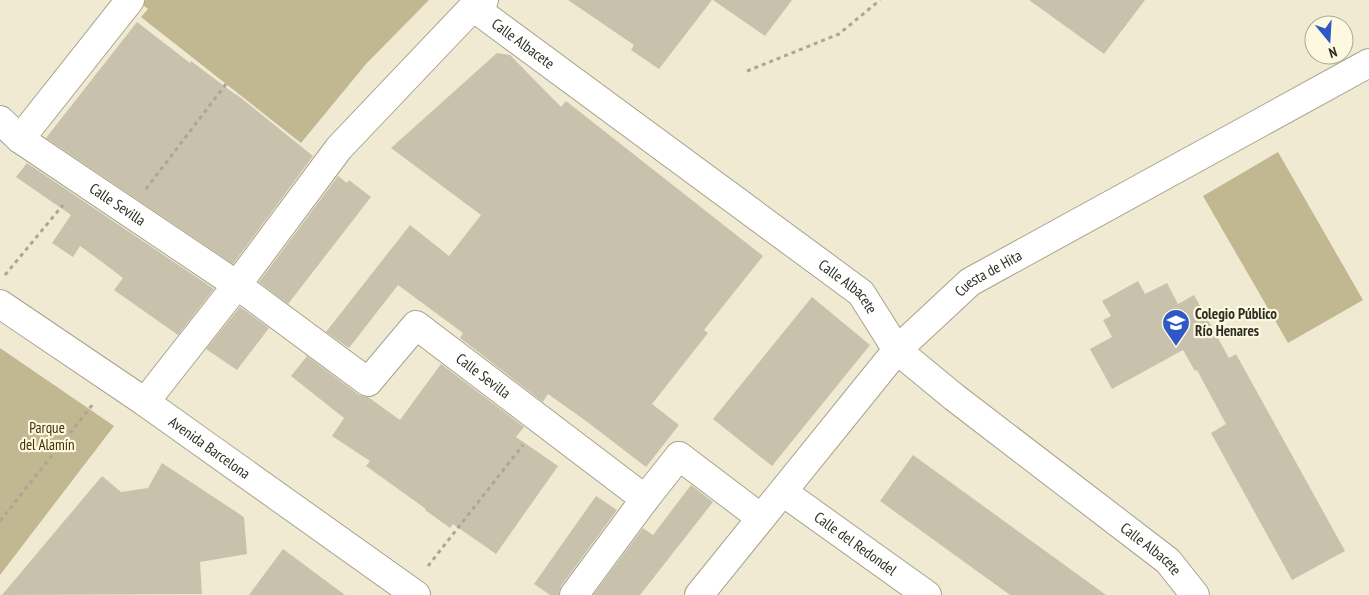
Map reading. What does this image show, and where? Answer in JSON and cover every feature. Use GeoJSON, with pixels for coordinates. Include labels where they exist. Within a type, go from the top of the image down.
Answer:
{"type":"FeatureCollection","features":[{"type":"Feature","properties":{"kind":"street"},"geometry":{"type":"LineString","coordinates":[[20,139],[130,0]]}},
{"type":"Feature","properties":{"kind":"street"},"geometry":{"type":"LineString","coordinates":[[145,402],[237,285],[339,148],[478,4]]}},
{"type":"Feature","properties":{"kind":"street","name":"Calle Albacete"},"geometry":{"type":"LineString","coordinates":[[478,4],[861,293],[897,350],[954,397],[1168,561],[1195,595]]}},
{"type":"Feature","properties":{"kind":"street","name":"Cuesta de Hita"},"geometry":{"type":"LineString","coordinates":[[699,595],[897,350],[970,282],[1369,63]]}},
{"type":"Feature","properties":{"kind":"street","name":"Calle Sevilla"},"geometry":{"type":"LineString","coordinates":[[0,120],[20,139],[237,285],[368,382],[416,325],[644,499]]}},
{"type":"Feature","properties":{"kind":"street","name":"Avenida Barcelona"},"geometry":{"type":"LineString","coordinates":[[0,304],[145,402],[413,593]]}},
{"type":"Feature","properties":{"kind":"street"},"geometry":{"type":"LineString","coordinates":[[574,595],[644,499],[679,456],[761,518]]}},
{"type":"Feature","properties":{"kind":"street","name":"Calle del Redondel"},"geometry":{"type":"LineString","coordinates":[[783,492],[918,592]]}},
{"type":"Feature","properties":{"kind":"path"},"geometry":{"type":"LineString","coordinates":[[747,71],[839,34],[880,0]]}},
{"type":"Feature","properties":{"kind":"path"},"geometry":{"type":"LineString","coordinates":[[129,212],[226,84]]}},
{"type":"Feature","properties":{"kind":"path"},"geometry":{"type":"LineString","coordinates":[[0,281],[83,182]]}},
{"type":"Feature","properties":{"kind":"path"},"geometry":{"type":"LineString","coordinates":[[0,521],[112,380]]}},
{"type":"Feature","properties":{"kind":"path"},"geometry":{"type":"LineString","coordinates":[[413,593],[542,421]]}},
{"type":"Feature","properties":{"kind":"green space"},"geometry":{"type":"Polygon","coordinates":[[[146,0],[429,0],[366,64],[301,143],[141,17],[148,9],[142,4],[146,0]]]}},
{"type":"Feature","properties":{"kind":"green space"},"geometry":{"type":"Polygon","coordinates":[[[1278,152],[1363,300],[1288,343],[1203,196],[1278,152]]]}},
{"type":"Feature","properties":{"kind":"green space","name":"Parque del Alamín"},"geometry":{"type":"Polygon","coordinates":[[[0,348],[114,426],[0,575],[0,348]]]}},
{"type":"Feature","properties":{"kind":"building"},"geometry":{"type":"Polygon","coordinates":[[[568,0],[712,0],[659,69],[631,50],[634,45],[568,0]]]}},
{"type":"Feature","properties":{"kind":"building"},"geometry":{"type":"Polygon","coordinates":[[[713,0],[792,0],[765,36],[713,0]]]}},
{"type":"Feature","properties":{"kind":"building"},"geometry":{"type":"Polygon","coordinates":[[[1029,0],[1145,0],[1104,54],[1029,0]]]}},
{"type":"Feature","properties":{"kind":"building"},"geometry":{"type":"Polygon","coordinates":[[[137,22],[190,63],[191,61],[236,94],[313,156],[233,264],[46,138],[137,22]]]}},
{"type":"Feature","properties":{"kind":"building"},"geometry":{"type":"Polygon","coordinates":[[[497,53],[510,55],[561,107],[566,101],[763,256],[704,330],[708,333],[652,404],[679,425],[646,467],[548,394],[543,402],[460,338],[463,333],[398,285],[349,348],[326,332],[410,225],[449,256],[481,215],[391,148],[497,53]]]}},
{"type":"Feature","properties":{"kind":"building"},"geometry":{"type":"Polygon","coordinates":[[[27,163],[214,289],[178,335],[114,290],[123,278],[102,262],[80,246],[73,257],[52,243],[71,215],[16,177],[27,163]]]}},
{"type":"Feature","properties":{"kind":"building"},"geometry":{"type":"Polygon","coordinates":[[[338,176],[347,183],[349,180],[371,197],[288,304],[259,282],[338,176]]]}},
{"type":"Feature","properties":{"kind":"building"},"geometry":{"type":"Polygon","coordinates":[[[1138,281],[1145,294],[1167,283],[1178,304],[1194,295],[1229,358],[1236,354],[1345,551],[1292,580],[1211,433],[1226,424],[1197,370],[1195,371],[1183,350],[1112,389],[1090,349],[1112,337],[1103,320],[1111,316],[1102,301],[1138,281]]]}},
{"type":"Feature","properties":{"kind":"building"},"geometry":{"type":"Polygon","coordinates":[[[812,297],[870,345],[772,466],[713,419],[812,297]]]}},
{"type":"Feature","properties":{"kind":"building"},"geometry":{"type":"Polygon","coordinates":[[[240,307],[269,328],[237,370],[206,349],[240,307]]]}},
{"type":"Feature","properties":{"kind":"building"},"geometry":{"type":"Polygon","coordinates":[[[307,356],[359,395],[368,397],[400,420],[441,364],[524,427],[516,437],[558,466],[496,554],[453,524],[450,528],[366,466],[370,461],[332,436],[344,418],[291,376],[307,356]]]}},
{"type":"Feature","properties":{"kind":"building"},"geometry":{"type":"Polygon","coordinates":[[[913,455],[1106,595],[1010,595],[880,501],[913,455]]]}},
{"type":"Feature","properties":{"kind":"building"},"geometry":{"type":"Polygon","coordinates":[[[162,463],[244,517],[247,554],[200,562],[202,594],[2,595],[102,476],[121,492],[148,488],[162,463]]]}},
{"type":"Feature","properties":{"kind":"building"},"geometry":{"type":"Polygon","coordinates":[[[691,485],[713,502],[640,595],[593,595],[643,528],[653,535],[691,485]]]}},
{"type":"Feature","properties":{"kind":"building"},"geometry":{"type":"Polygon","coordinates":[[[596,496],[617,510],[561,586],[559,595],[550,595],[534,584],[596,496]]]}},
{"type":"Feature","properties":{"kind":"building"},"geometry":{"type":"Polygon","coordinates":[[[283,549],[345,595],[249,595],[283,549]]]}},
{"type":"Feature","properties":{"kind":"place","name":"Colegio Público Río Henares"},"geometry":{"type":"Point","coordinates":[1176,347]}}]}
